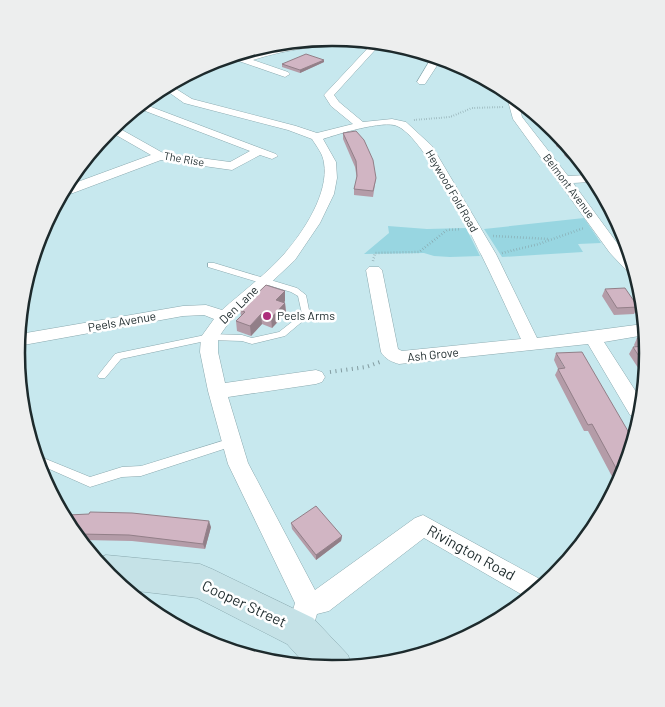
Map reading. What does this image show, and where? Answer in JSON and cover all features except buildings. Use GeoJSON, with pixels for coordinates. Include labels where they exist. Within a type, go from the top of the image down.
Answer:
{"type":"FeatureCollection","features":[{"type":"Feature","properties":{"kind":"street"},"geometry":{"type":"LineString","coordinates":[[361,126],[335,104],[329,95],[371,49]]}},
{"type":"Feature","properties":{"kind":"street"},"geometry":{"type":"LineString","coordinates":[[246,60],[261,54]]}},
{"type":"Feature","properties":{"kind":"street"},"geometry":{"type":"LineString","coordinates":[[243,59],[285,74]]}},
{"type":"Feature","properties":{"kind":"street"},"geometry":{"type":"LineString","coordinates":[[422,82],[434,63]]}},
{"type":"Feature","properties":{"kind":"street"},"geometry":{"type":"LineString","coordinates":[[172,92],[188,101],[292,128],[316,137],[361,126],[392,122],[402,124]]}},
{"type":"Feature","properties":{"kind":"street","name":"Belmont Avenue"},"geometry":{"type":"LineString","coordinates":[[514,106],[517,117],[564,180],[600,226],[622,250]]}},
{"type":"Feature","properties":{"kind":"street"},"geometry":{"type":"LineString","coordinates":[[147,109],[272,156]]}},
{"type":"Feature","properties":{"kind":"street","name":"Heywood Fold Road"},"geometry":{"type":"LineString","coordinates":[[402,124],[428,148],[489,254],[532,345]]}},
{"type":"Feature","properties":{"kind":"street","name":"The Rise"},"geometry":{"type":"LineString","coordinates":[[119,132],[160,156],[232,166],[259,151]]}},
{"type":"Feature","properties":{"kind":"street","name":"Den Lane"},"geometry":{"type":"LineString","coordinates":[[210,337],[224,317],[290,257],[313,223],[328,194],[331,178],[330,162],[325,150],[316,137]]}},
{"type":"Feature","properties":{"kind":"street"},"geometry":{"type":"LineString","coordinates":[[74,188],[160,156]]}},
{"type":"Feature","properties":{"kind":"street"},"geometry":{"type":"LineString","coordinates":[[564,180],[585,178]]}},
{"type":"Feature","properties":{"kind":"street","name":"Ash Grove"},"geometry":{"type":"LineString","coordinates":[[374,270],[390,352],[399,358],[532,345],[639,331]]}},
{"type":"Feature","properties":{"kind":"street","name":"Peels Avenue"},"geometry":{"type":"LineString","coordinates":[[26,339],[183,311],[206,310],[224,317]]}},
{"type":"Feature","properties":{"kind":"street"},"geometry":{"type":"LineString","coordinates":[[210,337],[209,352],[217,391],[238,464],[304,616]]}},
{"type":"Feature","properties":{"kind":"street"},"geometry":{"type":"LineString","coordinates":[[593,338],[635,407]]}},
{"type":"Feature","properties":{"kind":"street"},"geometry":{"type":"LineString","coordinates":[[217,391],[316,377]]}},
{"type":"Feature","properties":{"kind":"street","name":"Rivington Road"},"geometry":{"type":"LineString","coordinates":[[304,616],[423,525],[533,587]]}},
{"type":"Feature","properties":{"kind":"street","name":"Cooper Street"},"geometry":{"type":"LineString","coordinates":[[117,572],[200,581],[304,616],[329,661]]}},
{"type":"Feature","properties":{"kind":"lane"},"geometry":{"type":"LineString","coordinates":[[102,376],[118,356],[210,337],[242,338],[252,341],[282,334],[306,314],[302,295],[294,290],[211,265]]}},
{"type":"Feature","properties":{"kind":"lane"},"geometry":{"type":"LineString","coordinates":[[45,462],[90,482],[122,472],[141,471],[232,442]]}},
{"type":"Feature","properties":{"kind":"path"},"geometry":{"type":"LineString","coordinates":[[402,124],[414,120],[450,117],[472,108],[512,104]]}},
{"type":"Feature","properties":{"kind":"path"},"geometry":{"type":"LineString","coordinates":[[489,254],[552,240],[590,226],[600,226]]}},
{"type":"Feature","properties":{"kind":"path"},"geometry":{"type":"LineString","coordinates":[[374,270],[375,253],[420,252],[447,230],[552,240]]}},
{"type":"Feature","properties":{"kind":"path"},"geometry":{"type":"LineString","coordinates":[[316,377],[320,373],[366,367],[395,356]]}},
{"type":"Feature","properties":{"kind":"shaded area"},"geometry":{"type":"Polygon","coordinates":[[[584,218],[601,243],[578,244],[583,252],[502,257],[484,229],[584,218]]]}},
{"type":"Feature","properties":{"kind":"shaded area"},"geometry":{"type":"Polygon","coordinates":[[[388,226],[427,229],[466,228],[480,256],[450,257],[424,253],[364,254],[389,233],[388,226]]]}},
{"type":"Feature","properties":{"kind":"place","name":"Peels Arms"},"geometry":{"type":"Point","coordinates":[267,316]}}]}
